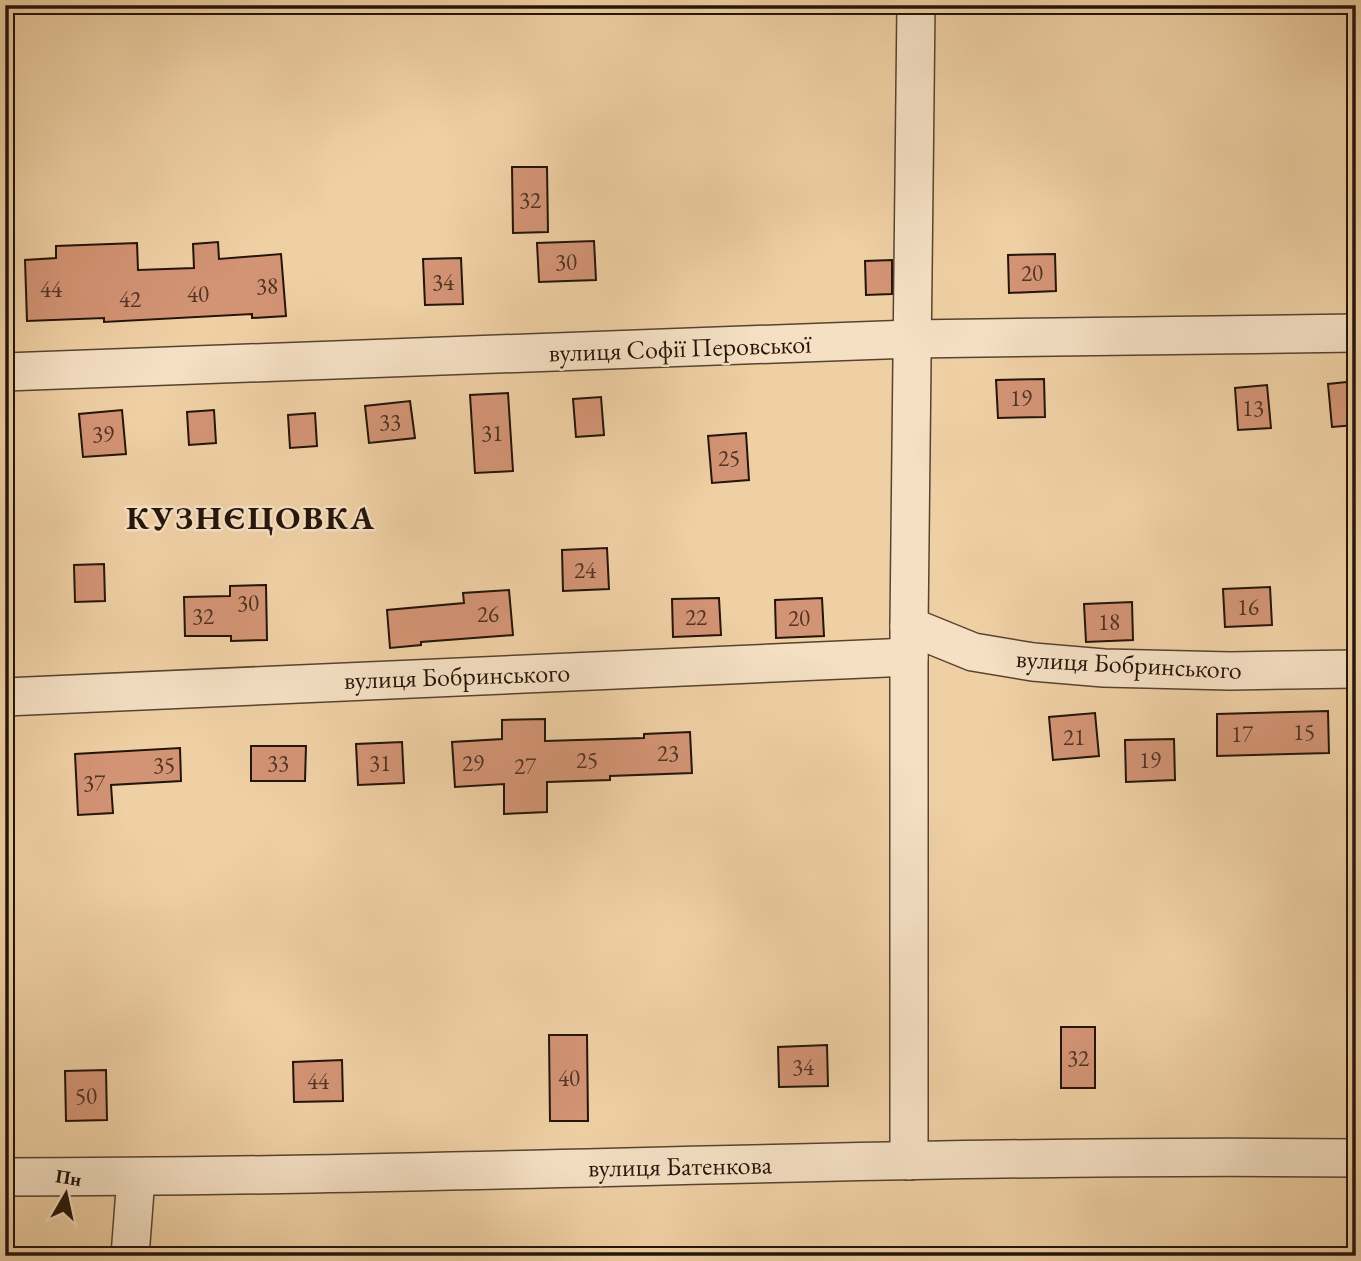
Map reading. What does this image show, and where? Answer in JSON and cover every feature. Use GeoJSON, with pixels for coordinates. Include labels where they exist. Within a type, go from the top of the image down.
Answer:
{"type":"FeatureCollection","features":[{"type":"Feature","properties":{"kind":"street"},"geometry":{"type":"LineString","coordinates":[[909,1161],[909,641],[916,5]]}},
{"type":"Feature","properties":{"kind":"street","name":"вулиця Софії Перовської"},"geometry":{"type":"LineString","coordinates":[[5,372],[911,339],[1356,332]]}},
{"type":"Feature","properties":{"kind":"street","name":"вулиця Бобринського"},"geometry":{"type":"LineString","coordinates":[[5,697],[909,641],[1032,662],[1104,668],[1230,671],[1356,669]]}},
{"type":"Feature","properties":{"kind":"street","name":"вулиця Батенкова"},"geometry":{"type":"LineString","coordinates":[[5,1177],[136,1177],[909,1161],[1356,1158]]}},
{"type":"Feature","properties":{"kind":"street"},"geometry":{"type":"LineString","coordinates":[[130,1256],[136,1177]]}},
{"type":"Feature","properties":{"kind":"building"},"geometry":{"type":"Polygon","coordinates":[[[512,167],[547,167],[548,232],[513,233],[512,167]]]}},
{"type":"Feature","properties":{"kind":"building"},"geometry":{"type":"Polygon","coordinates":[[[594,241],[596,280],[539,282],[537,243],[594,241]]]}},
{"type":"Feature","properties":{"kind":"building"},"geometry":{"type":"Polygon","coordinates":[[[218,242],[219,259],[281,254],[286,316],[252,318],[252,314],[104,322],[104,318],[27,321],[25,260],[56,258],[56,246],[137,243],[138,270],[194,268],[193,244],[218,242]]]}},
{"type":"Feature","properties":{"kind":"building"},"geometry":{"type":"Polygon","coordinates":[[[1055,254],[1056,291],[1009,293],[1008,255],[1055,254]]]}},
{"type":"Feature","properties":{"kind":"building"},"geometry":{"type":"Polygon","coordinates":[[[461,258],[463,304],[425,305],[423,259],[461,258]]]}},
{"type":"Feature","properties":{"kind":"building"},"geometry":{"type":"Polygon","coordinates":[[[892,260],[892,294],[866,295],[865,261],[892,260]]]}},
{"type":"Feature","properties":{"kind":"building"},"geometry":{"type":"Polygon","coordinates":[[[1044,379],[1045,417],[998,418],[996,380],[1044,379]]]}},
{"type":"Feature","properties":{"kind":"building"},"geometry":{"type":"Polygon","coordinates":[[[1356,381],[1356,425],[1332,427],[1328,384],[1356,381]]]}},
{"type":"Feature","properties":{"kind":"building"},"geometry":{"type":"Polygon","coordinates":[[[1267,385],[1271,428],[1238,430],[1235,388],[1267,385]]]}},
{"type":"Feature","properties":{"kind":"building"},"geometry":{"type":"Polygon","coordinates":[[[508,393],[513,471],[475,473],[470,395],[508,393]]]}},
{"type":"Feature","properties":{"kind":"building"},"geometry":{"type":"Polygon","coordinates":[[[601,397],[604,435],[576,437],[573,399],[601,397]]]}},
{"type":"Feature","properties":{"kind":"building"},"geometry":{"type":"Polygon","coordinates":[[[410,401],[415,438],[369,443],[365,406],[410,401]]]}},
{"type":"Feature","properties":{"kind":"building"},"geometry":{"type":"Polygon","coordinates":[[[122,410],[126,454],[83,457],[79,414],[122,410]]]}},
{"type":"Feature","properties":{"kind":"building"},"geometry":{"type":"Polygon","coordinates":[[[214,410],[216,443],[189,445],[187,412],[214,410]]]}},
{"type":"Feature","properties":{"kind":"building"},"geometry":{"type":"Polygon","coordinates":[[[315,413],[317,446],[290,448],[288,415],[315,413]]]}},
{"type":"Feature","properties":{"kind":"building"},"geometry":{"type":"Polygon","coordinates":[[[746,433],[749,480],[712,483],[708,436],[746,433]]]}},
{"type":"Feature","properties":{"kind":"building"},"geometry":{"type":"Polygon","coordinates":[[[607,548],[609,589],[563,591],[562,550],[607,548]]]}},
{"type":"Feature","properties":{"kind":"building"},"geometry":{"type":"Polygon","coordinates":[[[104,564],[105,601],[75,602],[74,565],[104,564]]]}},
{"type":"Feature","properties":{"kind":"building"},"geometry":{"type":"Polygon","coordinates":[[[266,585],[267,640],[231,641],[231,636],[185,636],[184,597],[230,596],[230,586],[266,585]]]}},
{"type":"Feature","properties":{"kind":"building"},"geometry":{"type":"Polygon","coordinates":[[[1270,587],[1272,625],[1225,627],[1223,589],[1270,587]]]}},
{"type":"Feature","properties":{"kind":"building"},"geometry":{"type":"Polygon","coordinates":[[[509,590],[513,635],[421,642],[421,645],[390,648],[387,610],[464,603],[463,593],[509,590]]]}},
{"type":"Feature","properties":{"kind":"building"},"geometry":{"type":"Polygon","coordinates":[[[719,598],[721,635],[673,637],[672,599],[719,598]]]}},
{"type":"Feature","properties":{"kind":"building"},"geometry":{"type":"Polygon","coordinates":[[[822,598],[824,636],[776,638],[775,600],[822,598]]]}},
{"type":"Feature","properties":{"kind":"building"},"geometry":{"type":"Polygon","coordinates":[[[1132,602],[1133,640],[1086,642],[1084,604],[1132,602]]]}},
{"type":"Feature","properties":{"kind":"building"},"geometry":{"type":"Polygon","coordinates":[[[1328,711],[1329,753],[1217,756],[1217,714],[1328,711]]]}},
{"type":"Feature","properties":{"kind":"building"},"geometry":{"type":"Polygon","coordinates":[[[1095,713],[1099,756],[1053,760],[1049,717],[1095,713]]]}},
{"type":"Feature","properties":{"kind":"building"},"geometry":{"type":"Polygon","coordinates":[[[545,719],[545,741],[644,738],[644,734],[690,732],[692,773],[547,782],[547,812],[504,814],[504,784],[455,787],[452,742],[502,739],[502,720],[545,719]]]}},
{"type":"Feature","properties":{"kind":"building"},"geometry":{"type":"Polygon","coordinates":[[[1174,739],[1175,780],[1126,782],[1125,740],[1174,739]]]}},
{"type":"Feature","properties":{"kind":"building"},"geometry":{"type":"Polygon","coordinates":[[[402,742],[404,783],[358,785],[356,744],[402,742]]]}},
{"type":"Feature","properties":{"kind":"building"},"geometry":{"type":"Polygon","coordinates":[[[251,746],[306,746],[305,781],[251,781],[251,746]]]}},
{"type":"Feature","properties":{"kind":"building"},"geometry":{"type":"Polygon","coordinates":[[[180,748],[181,781],[111,785],[113,813],[78,815],[75,754],[180,748]]]}},
{"type":"Feature","properties":{"kind":"building"},"geometry":{"type":"Polygon","coordinates":[[[1061,1027],[1095,1027],[1095,1088],[1061,1088],[1061,1027]]]}},
{"type":"Feature","properties":{"kind":"building"},"geometry":{"type":"Polygon","coordinates":[[[549,1035],[587,1035],[588,1121],[550,1121],[549,1035]]]}},
{"type":"Feature","properties":{"kind":"building"},"geometry":{"type":"Polygon","coordinates":[[[827,1045],[828,1086],[779,1087],[778,1047],[827,1045]]]}},
{"type":"Feature","properties":{"kind":"building"},"geometry":{"type":"Polygon","coordinates":[[[342,1060],[343,1101],[294,1102],[293,1062],[342,1060]]]}},
{"type":"Feature","properties":{"kind":"building"},"geometry":{"type":"Polygon","coordinates":[[[106,1070],[107,1120],[66,1121],[65,1071],[106,1070]]]}},
{"type":"Feature","properties":{"kind":"district","name":"КУЗНЄЦОВКА"},"geometry":{"type":"Point","coordinates":[251,517]}}]}
